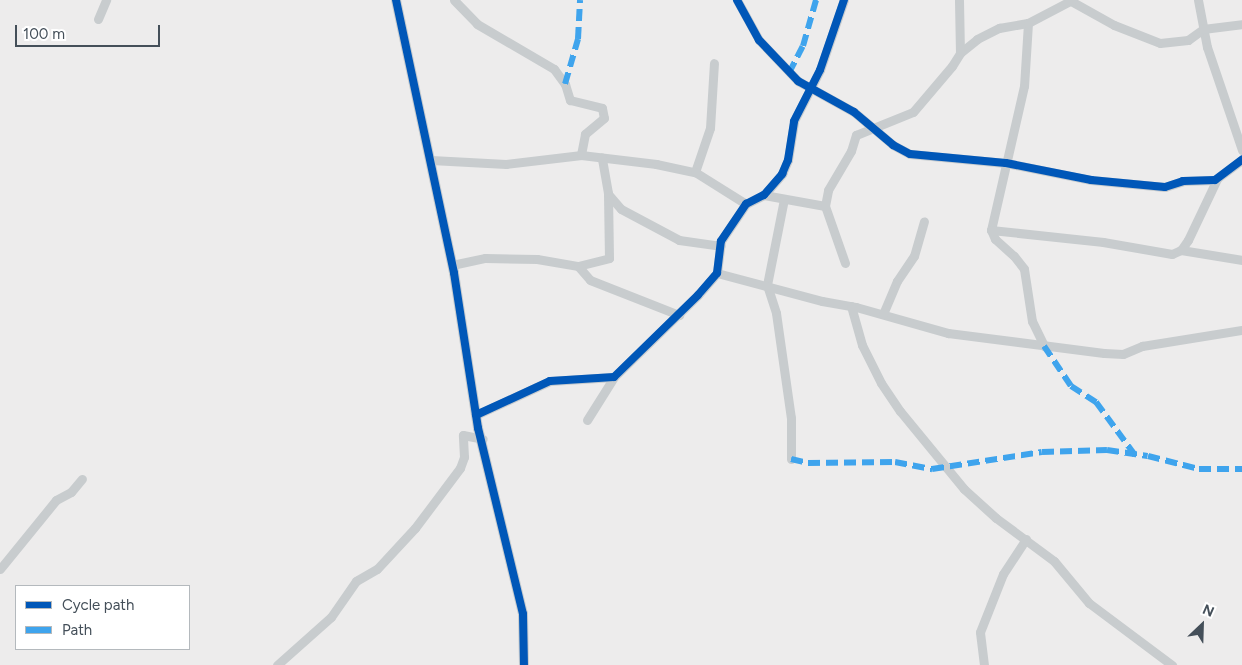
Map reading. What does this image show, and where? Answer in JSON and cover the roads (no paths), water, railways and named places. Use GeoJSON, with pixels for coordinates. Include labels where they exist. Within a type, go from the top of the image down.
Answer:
{"type":"FeatureCollection","features":[{"type":"Feature","properties":{"kind":"street"},"geometry":{"type":"LineString","coordinates":[[98,20],[106,0]]}},
{"type":"Feature","properties":{"kind":"street"},"geometry":{"type":"LineString","coordinates":[[396,0],[452,265],[476,415],[523,614],[524,665]]}},
{"type":"Feature","properties":{"kind":"street"},"geometry":{"type":"LineString","coordinates":[[454,0],[477,24],[554,69],[565,84],[570,100],[602,108],[604,118],[585,134],[581,155]]}},
{"type":"Feature","properties":{"kind":"street"},"geometry":{"type":"LineString","coordinates":[[736,0],[749,25],[776,61],[809,89],[854,112],[873,129],[910,154],[1006,163],[1057,171],[1079,178],[1165,188],[1183,181],[1217,179],[1240,164]]}},
{"type":"Feature","properties":{"kind":"street"},"geometry":{"type":"LineString","coordinates":[[587,420],[614,377],[679,315],[717,273],[721,246],[746,204],[764,195],[782,174],[788,160],[794,120],[820,70],[844,0]]}},
{"type":"Feature","properties":{"kind":"street"},"geometry":{"type":"LineString","coordinates":[[959,0],[958,36],[960,53]]}},
{"type":"Feature","properties":{"kind":"street"},"geometry":{"type":"LineString","coordinates":[[845,263],[825,206],[828,190],[851,151],[856,135],[914,112],[960,53],[977,39],[999,28],[1028,23],[1072,0],[1114,25],[1160,43],[1188,40],[1203,29],[1242,24]]}},
{"type":"Feature","properties":{"kind":"street"},"geometry":{"type":"LineString","coordinates":[[1198,0],[1203,29],[1242,150]]}},
{"type":"Feature","properties":{"kind":"street"},"geometry":{"type":"LineString","coordinates":[[1028,23],[1024,86],[991,230],[995,239],[1014,256],[1024,269],[1032,321],[1044,346]]}},
{"type":"Feature","properties":{"kind":"street"},"geometry":{"type":"LineString","coordinates":[[695,172],[710,128],[714,63]]}},
{"type":"Feature","properties":{"kind":"street"},"geometry":{"type":"LineString","coordinates":[[431,160],[506,164],[581,155],[656,164],[695,172],[746,204]]}},
{"type":"Feature","properties":{"kind":"street"},"geometry":{"type":"LineString","coordinates":[[452,265],[485,258],[537,259],[578,266],[610,258],[608,193],[602,158]]}},
{"type":"Feature","properties":{"kind":"street"},"geometry":{"type":"LineString","coordinates":[[1181,250],[1217,179]]}},
{"type":"Feature","properties":{"kind":"street"},"geometry":{"type":"LineString","coordinates":[[608,193],[621,209],[679,240],[721,246]]}},
{"type":"Feature","properties":{"kind":"street"},"geometry":{"type":"LineString","coordinates":[[764,195],[825,206]]}},
{"type":"Feature","properties":{"kind":"street"},"geometry":{"type":"LineString","coordinates":[[784,199],[767,285],[776,313],[791,418],[791,459]]}},
{"type":"Feature","properties":{"kind":"street"},"geometry":{"type":"LineString","coordinates":[[883,314],[898,281],[914,256],[924,221]]}},
{"type":"Feature","properties":{"kind":"street"},"geometry":{"type":"LineString","coordinates":[[991,230],[1103,242],[1163,254],[1181,250],[1242,260]]}},
{"type":"Feature","properties":{"kind":"street"},"geometry":{"type":"LineString","coordinates":[[578,266],[590,280],[679,315]]}},
{"type":"Feature","properties":{"kind":"street"},"geometry":{"type":"LineString","coordinates":[[717,273],[822,301],[883,314],[948,333],[1044,346],[1123,354],[1142,346],[1242,330]]}},
{"type":"Feature","properties":{"kind":"street"},"geometry":{"type":"LineString","coordinates":[[851,306],[862,345],[900,411],[964,489],[1054,561],[1089,603],[1172,665]]}},
{"type":"Feature","properties":{"kind":"street"},"geometry":{"type":"LineString","coordinates":[[476,415],[550,381],[614,377]]}},
{"type":"Feature","properties":{"kind":"street"},"geometry":{"type":"LineString","coordinates":[[277,665],[331,617],[356,580],[377,569],[415,528],[460,468],[464,457],[463,434],[482,439]]}},
{"type":"Feature","properties":{"kind":"street"},"geometry":{"type":"LineString","coordinates":[[0,569],[56,500],[71,492],[82,479]]}},
{"type":"Feature","properties":{"kind":"street"},"geometry":{"type":"LineString","coordinates":[[984,665],[980,632],[1003,574],[1026,539]]}}]}
